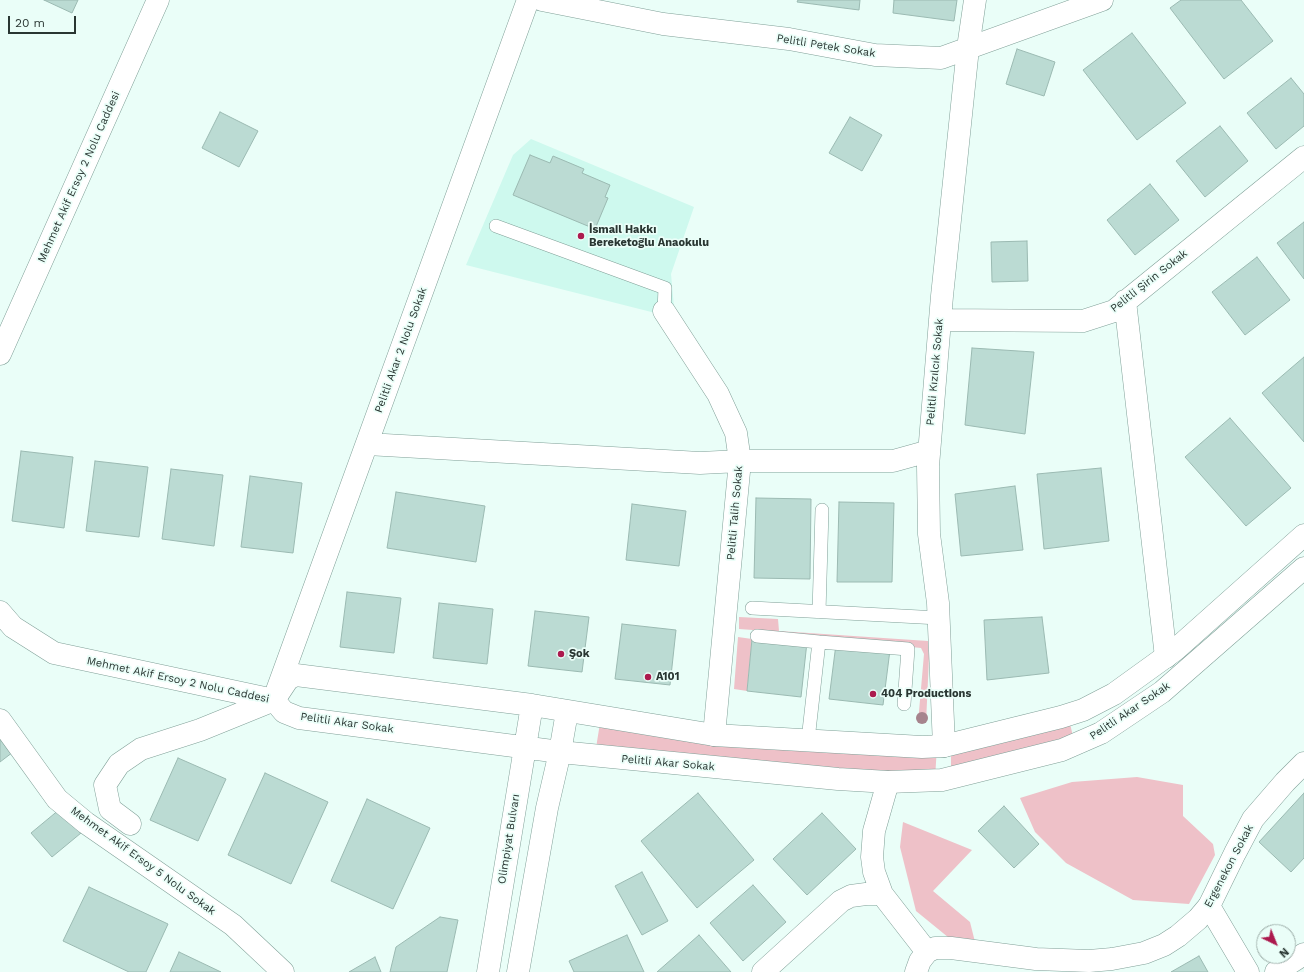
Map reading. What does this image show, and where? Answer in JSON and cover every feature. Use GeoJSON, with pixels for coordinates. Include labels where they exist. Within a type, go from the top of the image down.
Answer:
{"type":"FeatureCollection","features":[{"type":"Feature","properties":{"kind":"street","name":"Mehmet Akif Ersoy 2 Nolu Caddesi"},"geometry":{"type":"LineString","coordinates":[[0,354],[158,0]]}},
{"type":"Feature","properties":{"kind":"street","name":"Pelitli Akar 2 Nolu Sokak"},"geometry":{"type":"LineString","coordinates":[[274,700],[528,0]]}},
{"type":"Feature","properties":{"kind":"street","name":"Pelitli Petek Sokak"},"geometry":{"type":"LineString","coordinates":[[542,0],[663,24],[789,39],[874,55],[941,58],[1102,0]]}},
{"type":"Feature","properties":{"kind":"street","name":"Pelitli Kızılcık Sokak"},"geometry":{"type":"LineString","coordinates":[[944,746],[938,603],[929,534],[928,466],[940,320],[968,48],[975,0]]}},
{"type":"Feature","properties":{"kind":"street","name":"Pelitli Şirin Sokak"},"geometry":{"type":"LineString","coordinates":[[940,320],[1083,321],[1114,311],[1304,157]]}},
{"type":"Feature","properties":{"kind":"street"},"geometry":{"type":"LineString","coordinates":[[1125,301],[1166,657]]}},
{"type":"Feature","properties":{"kind":"street","name":"Pelitli Talih Sokak"},"geometry":{"type":"LineString","coordinates":[[664,311],[718,394],[736,433],[740,461],[714,735]]}},
{"type":"Feature","properties":{"kind":"street"},"geometry":{"type":"LineString","coordinates":[[367,444],[700,463],[740,461],[893,461],[929,451]]}},
{"type":"Feature","properties":{"kind":"street","name":"Pelitli Akar Sokak"},"geometry":{"type":"LineString","coordinates":[[1304,535],[1166,657],[1114,694],[1083,710],[1061,717],[944,746],[922,747],[714,735],[567,712],[532,705],[296,675],[288,679],[274,700],[284,712],[299,718],[560,752],[838,779],[888,782],[942,780],[1062,750],[1101,733],[1162,692],[1304,568]]}},
{"type":"Feature","properties":{"kind":"street","name":"Mehmet Akif Ersoy 2 Nolu Caddesi"},"geometry":{"type":"LineString","coordinates":[[0,612],[13,627],[54,653],[274,700]]}},
{"type":"Feature","properties":{"kind":"street","name":"Mehmet Akif Ersoy 2 Nolu Caddesi"},"geometry":{"type":"LineString","coordinates":[[130,824],[110,809],[105,786],[119,764],[141,749],[200,730],[274,700]]}},
{"type":"Feature","properties":{"kind":"street","name":"Olimpiyat Bulvarı"},"geometry":{"type":"LineString","coordinates":[[488,972],[532,705]]}},
{"type":"Feature","properties":{"kind":"street"},"geometry":{"type":"LineString","coordinates":[[518,972],[547,808],[560,752],[567,712]]}},
{"type":"Feature","properties":{"kind":"street","name":"Mehmet Akif Ersoy 5 Nolu Sokak"},"geometry":{"type":"LineString","coordinates":[[0,720],[58,799],[86,823],[233,925],[283,972]]}},
{"type":"Feature","properties":{"kind":"street"},"geometry":{"type":"LineString","coordinates":[[942,780],[944,746]]}},
{"type":"Feature","properties":{"kind":"street","name":"Ergenekon Sokak"},"geometry":{"type":"LineString","coordinates":[[927,952],[935,948],[951,948],[1036,960],[1089,961],[1112,959],[1144,952],[1164,945],[1198,919],[1209,906],[1253,819],[1285,782],[1304,763]]}},
{"type":"Feature","properties":{"kind":"street"},"geometry":{"type":"LineString","coordinates":[[888,782],[874,831],[872,857],[874,872],[882,894],[927,952],[920,961],[916,972]]}},
{"type":"Feature","properties":{"kind":"street"},"geometry":{"type":"LineString","coordinates":[[763,972],[841,901],[851,896],[882,894]]}},
{"type":"Feature","properties":{"kind":"street"},"geometry":{"type":"LineString","coordinates":[[1209,906],[1248,972]]}},
{"type":"Feature","properties":{"kind":"street"},"geometry":{"type":"LineString","coordinates":[[1276,972],[1304,954]]}},
{"type":"Feature","properties":{"kind":"lane"},"geometry":{"type":"LineString","coordinates":[[496,226],[665,288],[664,311]]}},
{"type":"Feature","properties":{"kind":"lane"},"geometry":{"type":"LineString","coordinates":[[819,612],[822,510]]}},
{"type":"Feature","properties":{"kind":"lane"},"geometry":{"type":"LineString","coordinates":[[752,608],[939,618]]}},
{"type":"Feature","properties":{"kind":"lane"},"geometry":{"type":"LineString","coordinates":[[757,636],[908,649],[904,704]]}},
{"type":"Feature","properties":{"kind":"lane"},"geometry":{"type":"LineString","coordinates":[[808,740],[819,642]]}},
{"type":"Feature","properties":{"kind":"shaded area","name":"İsmail Hakkı Bereketoğlu Anaokulu"},"geometry":{"type":"Polygon","coordinates":[[[531,139],[694,207],[671,274],[675,318],[466,265],[513,155],[531,139]]]}},
{"type":"Feature","properties":{"kind":"shaded area"},"geometry":{"type":"Polygon","coordinates":[[[739,617],[778,619],[779,631],[928,641],[929,658],[926,723],[918,723],[924,654],[921,648],[836,639],[753,633],[753,630],[739,629],[739,617]]]}},
{"type":"Feature","properties":{"kind":"shaded area"},"geometry":{"type":"Polygon","coordinates":[[[738,637],[752,639],[747,691],[734,689],[738,637]]]}},
{"type":"Feature","properties":{"kind":"shaded area"},"geometry":{"type":"Polygon","coordinates":[[[1068,715],[1075,745],[951,777],[951,744],[1068,715]]]}},
{"type":"Feature","properties":{"kind":"shaded area"},"geometry":{"type":"Polygon","coordinates":[[[601,717],[937,746],[935,779],[595,754],[601,717]]]}},
{"type":"Feature","properties":{"kind":"shaded area"},"geometry":{"type":"Polygon","coordinates":[[[1137,777],[1183,785],[1183,816],[1213,844],[1215,855],[1189,904],[1133,900],[1066,863],[1035,832],[1020,798],[1072,782],[1137,777]]]}},
{"type":"Feature","properties":{"kind":"shaded area"},"geometry":{"type":"Polygon","coordinates":[[[903,822],[972,850],[933,891],[970,922],[975,942],[954,942],[916,911],[900,847],[903,822]]]}},
{"type":"Feature","properties":{"kind":"building"},"geometry":{"type":"Polygon","coordinates":[[[44,0],[78,0],[72,13],[44,0]]]}},
{"type":"Feature","properties":{"kind":"building"},"geometry":{"type":"Polygon","coordinates":[[[798,0],[860,0],[859,10],[797,2],[798,0]]]}},
{"type":"Feature","properties":{"kind":"building"},"geometry":{"type":"Polygon","coordinates":[[[894,0],[957,0],[954,21],[893,13],[894,0]]]}},
{"type":"Feature","properties":{"kind":"building"},"geometry":{"type":"Polygon","coordinates":[[[1181,0],[1241,0],[1273,41],[1224,79],[1170,8],[1181,0]]]}},
{"type":"Feature","properties":{"kind":"building"},"geometry":{"type":"Polygon","coordinates":[[[1132,33],[1186,103],[1137,140],[1083,70],[1132,33]]]}},
{"type":"Feature","properties":{"kind":"building"},"geometry":{"type":"Polygon","coordinates":[[[1017,49],[1055,62],[1044,96],[1006,84],[1017,49]]]}},
{"type":"Feature","properties":{"kind":"building"},"geometry":{"type":"Polygon","coordinates":[[[1291,78],[1304,94],[1304,126],[1276,149],[1247,113],[1291,78]]]}},
{"type":"Feature","properties":{"kind":"building"},"geometry":{"type":"Polygon","coordinates":[[[220,112],[258,131],[239,167],[202,148],[220,112]]]}},
{"type":"Feature","properties":{"kind":"building"},"geometry":{"type":"Polygon","coordinates":[[[850,117],[882,135],[862,171],[829,153],[850,117]]]}},
{"type":"Feature","properties":{"kind":"building"},"geometry":{"type":"Polygon","coordinates":[[[1220,126],[1248,161],[1205,197],[1176,161],[1220,126]]]}},
{"type":"Feature","properties":{"kind":"building"},"geometry":{"type":"Polygon","coordinates":[[[530,155],[550,163],[553,156],[584,169],[582,173],[610,185],[605,197],[608,198],[595,229],[513,195],[530,155]]]}},
{"type":"Feature","properties":{"kind":"building"},"geometry":{"type":"Polygon","coordinates":[[[1150,184],[1179,220],[1135,255],[1107,220],[1150,184]]]}},
{"type":"Feature","properties":{"kind":"building"},"geometry":{"type":"Polygon","coordinates":[[[1304,222],[1304,279],[1277,243],[1304,222]]]}},
{"type":"Feature","properties":{"kind":"building"},"geometry":{"type":"Polygon","coordinates":[[[1027,241],[1028,281],[992,282],[991,242],[1027,241]]]}},
{"type":"Feature","properties":{"kind":"building"},"geometry":{"type":"Polygon","coordinates":[[[1257,257],[1290,300],[1245,335],[1212,292],[1257,257]]]}},
{"type":"Feature","properties":{"kind":"building"},"geometry":{"type":"Polygon","coordinates":[[[972,348],[1034,352],[1025,434],[965,425],[972,348]]]}},
{"type":"Feature","properties":{"kind":"building"},"geometry":{"type":"Polygon","coordinates":[[[1304,357],[1304,442],[1262,393],[1304,357]]]}},
{"type":"Feature","properties":{"kind":"building"},"geometry":{"type":"Polygon","coordinates":[[[1230,418],[1291,488],[1246,526],[1185,457],[1230,418]]]}},
{"type":"Feature","properties":{"kind":"building"},"geometry":{"type":"Polygon","coordinates":[[[21,451],[73,457],[64,528],[12,521],[21,451]]]}},
{"type":"Feature","properties":{"kind":"building"},"geometry":{"type":"Polygon","coordinates":[[[95,461],[148,467],[139,537],[86,531],[95,461]]]}},
{"type":"Feature","properties":{"kind":"building"},"geometry":{"type":"Polygon","coordinates":[[[1101,468],[1109,541],[1044,549],[1037,474],[1101,468]]]}},
{"type":"Feature","properties":{"kind":"building"},"geometry":{"type":"Polygon","coordinates":[[[171,469],[223,475],[214,546],[162,539],[171,469]]]}},
{"type":"Feature","properties":{"kind":"building"},"geometry":{"type":"Polygon","coordinates":[[[250,476],[302,483],[293,553],[241,547],[250,476]]]}},
{"type":"Feature","properties":{"kind":"building"},"geometry":{"type":"Polygon","coordinates":[[[1015,486],[1023,550],[961,556],[955,494],[1015,486]]]}},
{"type":"Feature","properties":{"kind":"building"},"geometry":{"type":"Polygon","coordinates":[[[396,492],[485,506],[476,562],[387,548],[396,492]]]}},
{"type":"Feature","properties":{"kind":"building"},"geometry":{"type":"Polygon","coordinates":[[[756,498],[811,499],[810,579],[754,578],[756,498]]]}},
{"type":"Feature","properties":{"kind":"building"},"geometry":{"type":"Polygon","coordinates":[[[839,502],[894,503],[892,582],[837,582],[839,502]]]}},
{"type":"Feature","properties":{"kind":"building"},"geometry":{"type":"Polygon","coordinates":[[[632,504],[686,511],[679,566],[626,560],[632,504]]]}},
{"type":"Feature","properties":{"kind":"building"},"geometry":{"type":"Polygon","coordinates":[[[347,592],[401,598],[394,653],[340,647],[347,592]]]}},
{"type":"Feature","properties":{"kind":"building"},"geometry":{"type":"Polygon","coordinates":[[[439,603],[493,609],[487,664],[433,658],[439,603]]]}},
{"type":"Feature","properties":{"kind":"building"},"geometry":{"type":"Polygon","coordinates":[[[535,611],[589,617],[582,672],[528,666],[535,611]]]}},
{"type":"Feature","properties":{"kind":"building"},"geometry":{"type":"Polygon","coordinates":[[[1042,617],[1049,673],[987,680],[984,620],[1042,617]]]}},
{"type":"Feature","properties":{"kind":"building"},"geometry":{"type":"Polygon","coordinates":[[[622,624],[676,630],[670,685],[615,679],[622,624]]]}},
{"type":"Feature","properties":{"kind":"building"},"geometry":{"type":"Polygon","coordinates":[[[752,639],[807,642],[801,697],[747,691],[752,639]]]}},
{"type":"Feature","properties":{"kind":"building"},"geometry":{"type":"Polygon","coordinates":[[[836,644],[890,650],[883,705],[829,699],[836,644]]]}},
{"type":"Feature","properties":{"kind":"building"},"geometry":{"type":"Polygon","coordinates":[[[0,728],[17,749],[0,762],[0,728]]]}},
{"type":"Feature","properties":{"kind":"building"},"geometry":{"type":"Polygon","coordinates":[[[178,758],[226,779],[198,841],[150,820],[178,758]]]}},
{"type":"Feature","properties":{"kind":"building"},"geometry":{"type":"Polygon","coordinates":[[[265,773],[328,802],[291,884],[228,855],[265,773]]]}},
{"type":"Feature","properties":{"kind":"building"},"geometry":{"type":"Polygon","coordinates":[[[698,793],[754,860],[697,908],[641,841],[698,793]]]}},
{"type":"Feature","properties":{"kind":"building"},"geometry":{"type":"Polygon","coordinates":[[[1304,793],[1304,858],[1291,872],[1259,842],[1304,793]]]}},
{"type":"Feature","properties":{"kind":"building"},"geometry":{"type":"Polygon","coordinates":[[[367,799],[430,828],[393,909],[331,881],[367,799]]]}},
{"type":"Feature","properties":{"kind":"building"},"geometry":{"type":"Polygon","coordinates":[[[1004,806],[1039,844],[1014,868],[978,831],[1004,806]]]}},
{"type":"Feature","properties":{"kind":"building"},"geometry":{"type":"Polygon","coordinates":[[[60,809],[81,833],[52,857],[31,833],[60,809]]]}},
{"type":"Feature","properties":{"kind":"building"},"geometry":{"type":"Polygon","coordinates":[[[822,813],[856,849],[807,895],[773,859],[822,813]]]}},
{"type":"Feature","properties":{"kind":"building"},"geometry":{"type":"Polygon","coordinates":[[[642,872],[668,921],[642,935],[615,886],[642,872]]]}},
{"type":"Feature","properties":{"kind":"building"},"geometry":{"type":"Polygon","coordinates":[[[753,885],[786,922],[743,961],[710,923],[753,885]]]}},
{"type":"Feature","properties":{"kind":"building"},"geometry":{"type":"Polygon","coordinates":[[[89,887],[168,924],[146,972],[129,972],[63,941],[89,887]]]}},
{"type":"Feature","properties":{"kind":"building"},"geometry":{"type":"Polygon","coordinates":[[[440,917],[458,920],[447,972],[390,972],[396,947],[440,917]]]}},
{"type":"Feature","properties":{"kind":"building"},"geometry":{"type":"Polygon","coordinates":[[[627,935],[644,972],[574,972],[569,961],[627,935]]]}},
{"type":"Feature","properties":{"kind":"building"},"geometry":{"type":"Polygon","coordinates":[[[699,935],[731,972],[657,972],[699,935]]]}},
{"type":"Feature","properties":{"kind":"building"},"geometry":{"type":"Polygon","coordinates":[[[179,952],[221,972],[170,972],[179,952]]]}},
{"type":"Feature","properties":{"kind":"building"},"geometry":{"type":"Polygon","coordinates":[[[1199,956],[1208,972],[1171,972],[1199,956]]]}},
{"type":"Feature","properties":{"kind":"building"},"geometry":{"type":"Polygon","coordinates":[[[375,957],[381,972],[349,972],[375,957]]]}},
{"type":"Feature","properties":{"kind":"place","name":"İsmail Hakkı Bereketoğlu Anaokulu"},"geometry":{"type":"Point","coordinates":[581,236]}},
{"type":"Feature","properties":{"kind":"place","name":"Şok"},"geometry":{"type":"Point","coordinates":[561,654]}},
{"type":"Feature","properties":{"kind":"place","name":"A101"},"geometry":{"type":"Point","coordinates":[648,677]}},
{"type":"Feature","properties":{"kind":"place","name":"404 Productions"},"geometry":{"type":"Point","coordinates":[873,694]}}]}
